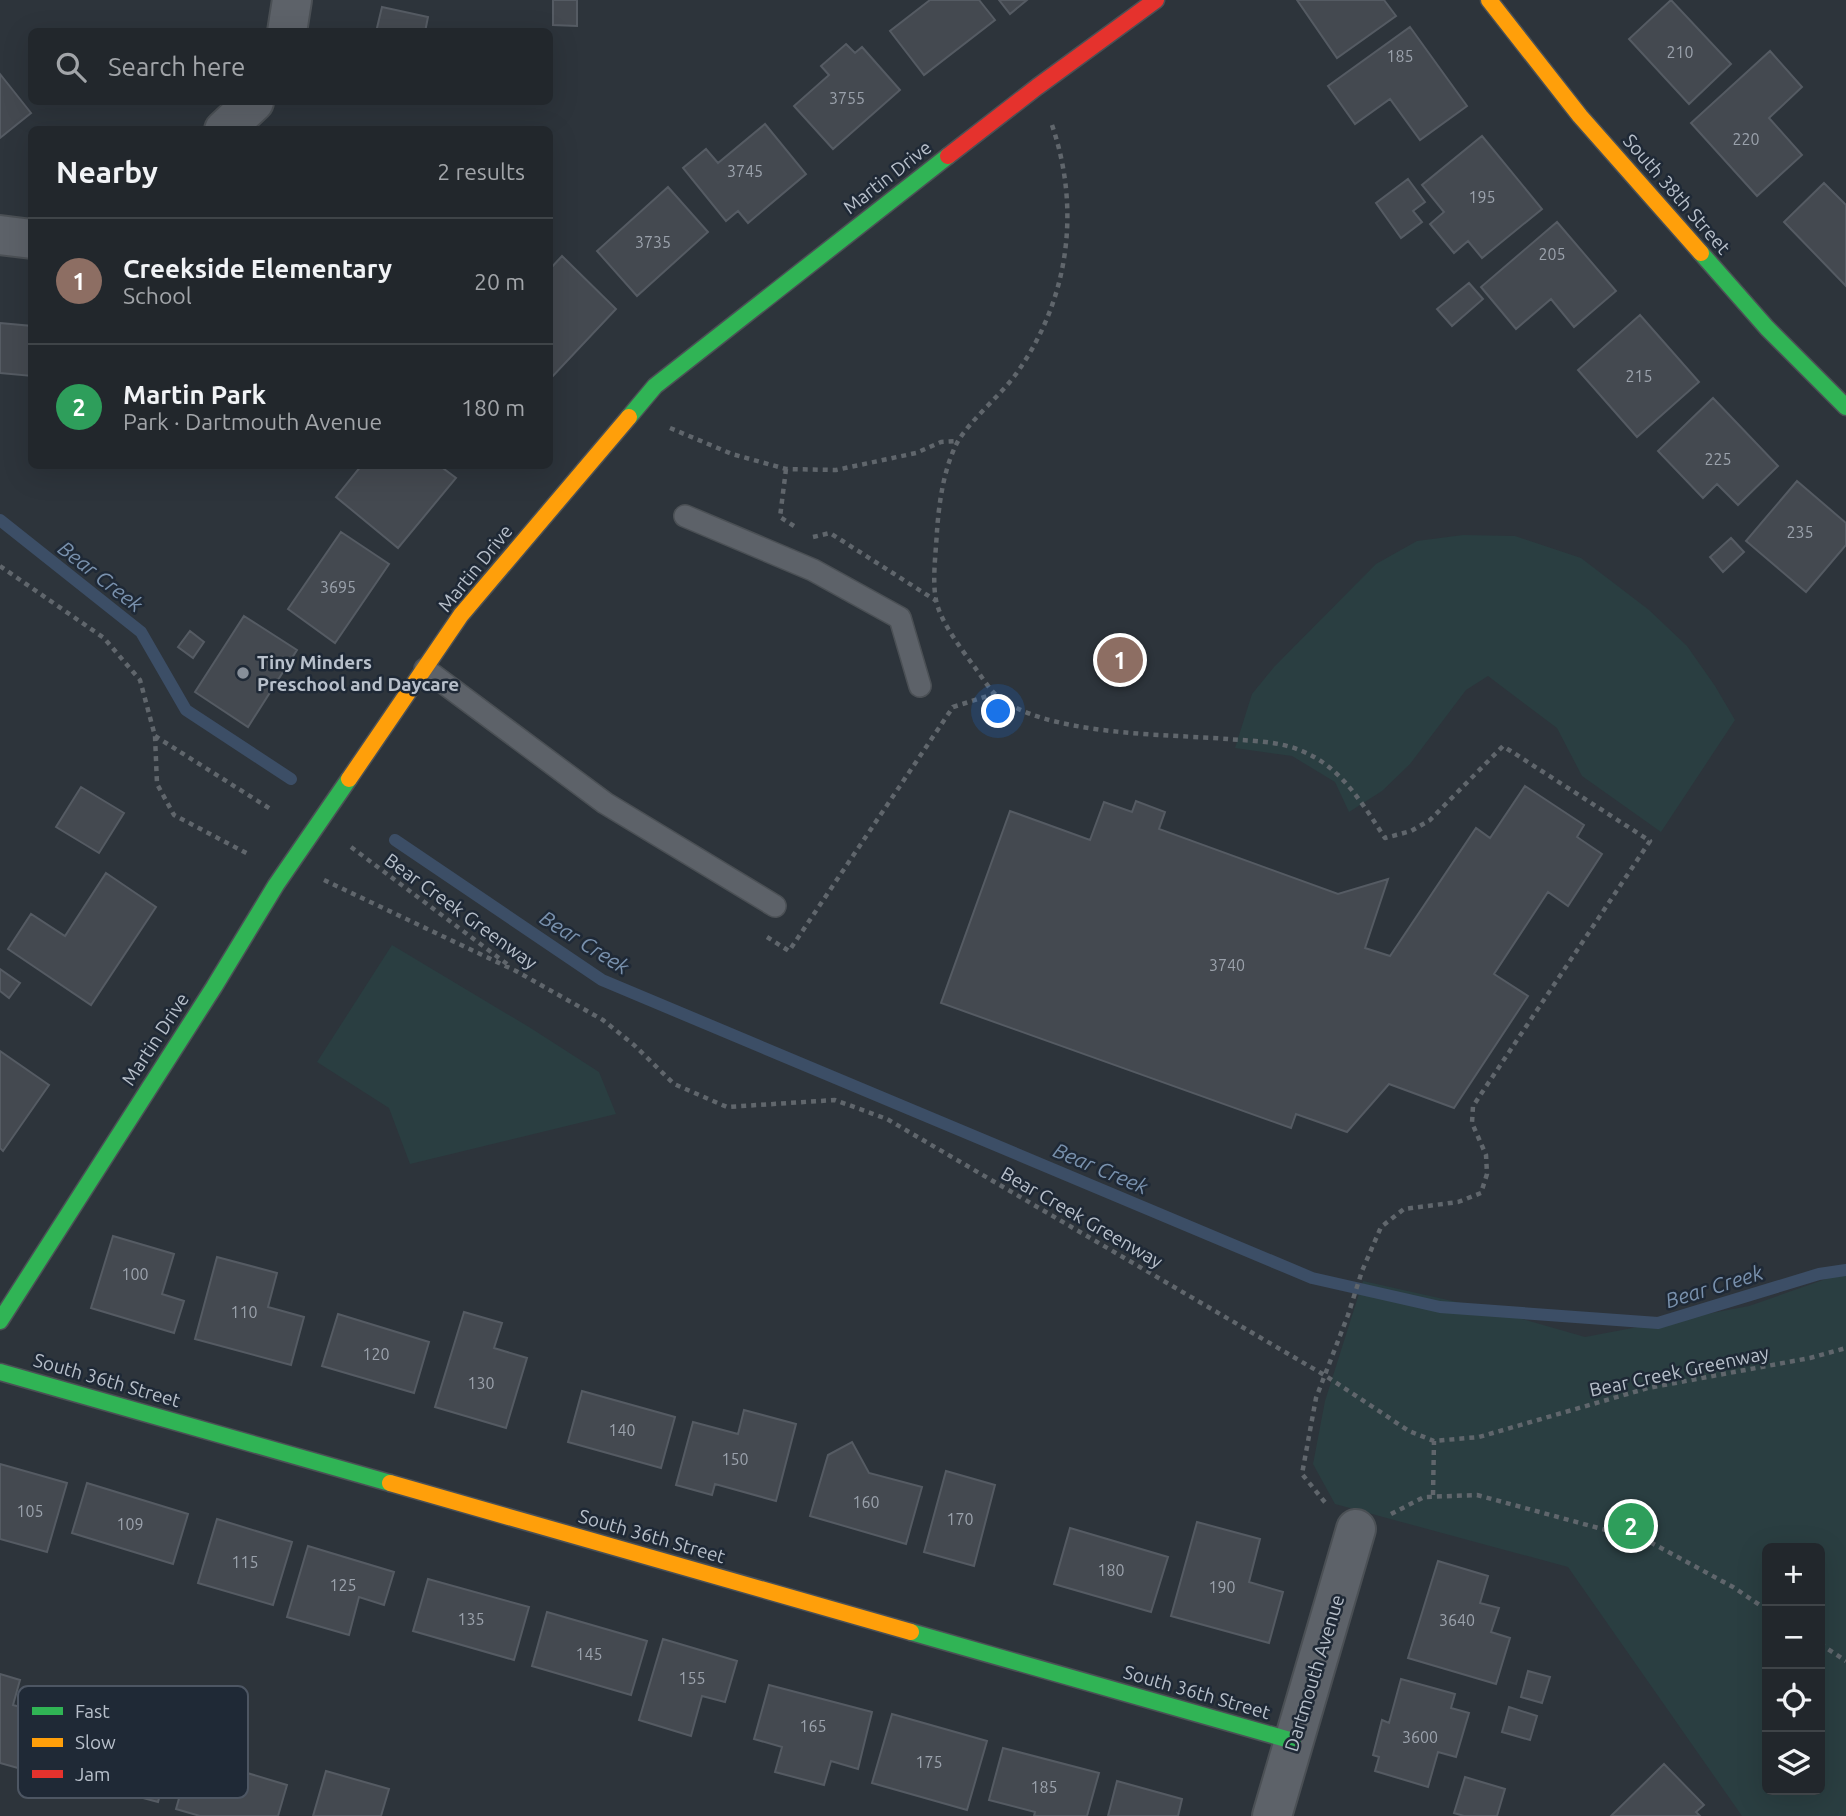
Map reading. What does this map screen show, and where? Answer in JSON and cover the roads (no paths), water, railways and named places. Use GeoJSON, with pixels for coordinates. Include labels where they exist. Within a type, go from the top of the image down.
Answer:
{"type":"FeatureCollection","features":[{"type":"Feature","properties":{"kind":"street"},"geometry":{"type":"LineString","coordinates":[[288,28],[292,0]]}},
{"type":"Feature","properties":{"kind":"street","name":"Martin Drive"},"geometry":{"type":"LineString","coordinates":[[0,1321],[214,987],[276,885],[461,615],[655,386],[1037,87],[1156,0]]}},
{"type":"Feature","properties":{"kind":"street","name":"South 38th Street"},"geometry":{"type":"LineString","coordinates":[[1489,0],[1598,136],[1767,328],[1846,407]]}},
{"type":"Feature","properties":{"kind":"street"},"geometry":{"type":"LineString","coordinates":[[227,126],[251,105]]}},
{"type":"Feature","properties":{"kind":"street"},"geometry":{"type":"LineString","coordinates":[[0,235],[28,238]]}},
{"type":"Feature","properties":{"kind":"street","name":"South 36th Street"},"geometry":{"type":"LineString","coordinates":[[0,1371],[1293,1741]]}},
{"type":"Feature","properties":{"kind":"street","name":"Dartmouth Avenue"},"geometry":{"type":"LineString","coordinates":[[1272,1816],[1356,1529]]}},
{"type":"Feature","properties":{"kind":"lane"},"geometry":{"type":"LineString","coordinates":[[685,516],[813,570],[900,618],[920,686]]}},
{"type":"Feature","properties":{"kind":"lane"},"geometry":{"type":"LineString","coordinates":[[425,669],[605,803],[775,906]]}},
{"type":"Feature","properties":{"kind":"waterway","name":"Bear Creek"},"geometry":{"type":"LineString","coordinates":[[0,520],[141,632],[186,710],[291,779]]}},
{"type":"Feature","properties":{"kind":"waterway","name":"Bear Creek"},"geometry":{"type":"LineString","coordinates":[[395,840],[602,980],[1312,1278],[1440,1307],[1658,1323],[1819,1274],[1846,1270]]}},
{"type":"Feature","properties":{"kind":"place","name":"Creekside Elementary"},"geometry":{"type":"Point","coordinates":[1120,660]}},
{"type":"Feature","properties":{"kind":"place","name":"Tiny Minders Preschool and Daycare"},"geometry":{"type":"Point","coordinates":[243,673]}},
{"type":"Feature","properties":{"kind":"place","name":"Martin Park"},"geometry":{"type":"Point","coordinates":[1631,1526]}}]}
